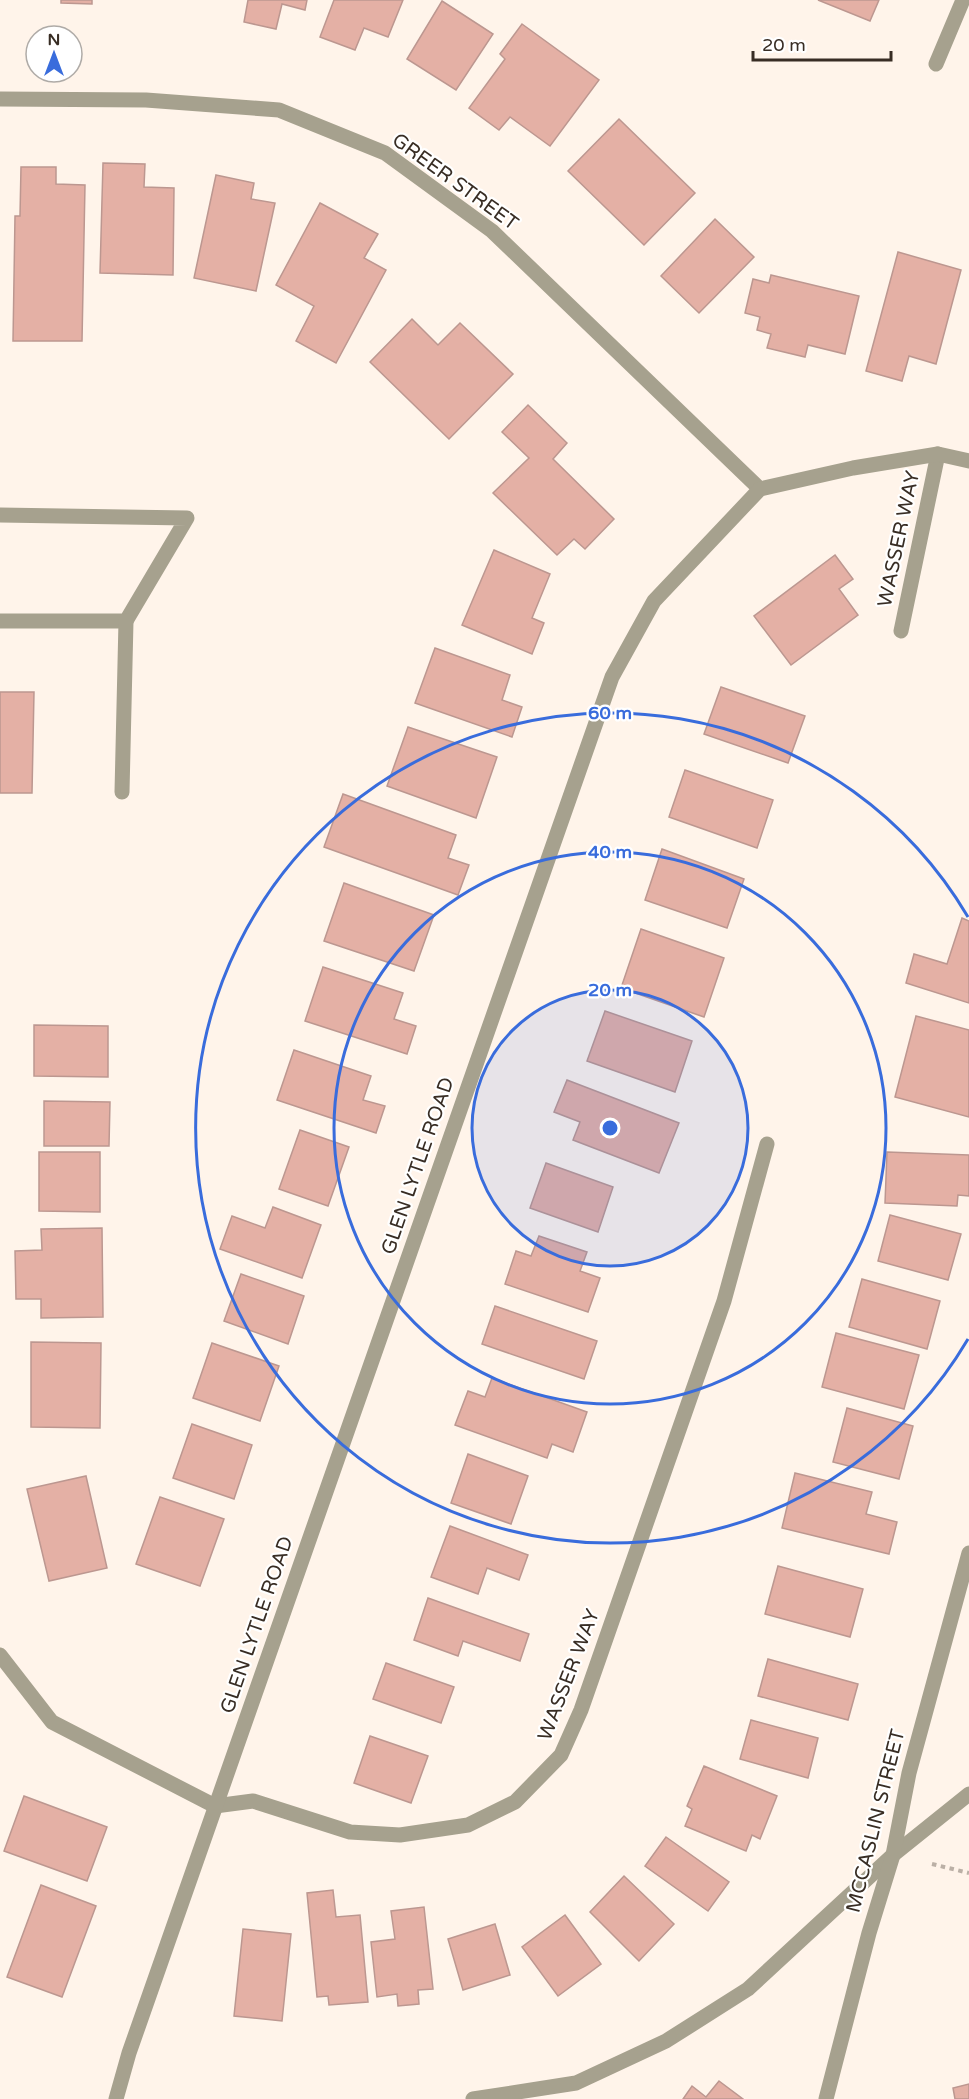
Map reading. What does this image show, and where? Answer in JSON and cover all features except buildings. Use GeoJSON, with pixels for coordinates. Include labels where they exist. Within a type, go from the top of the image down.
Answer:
{"type":"FeatureCollection","features":[{"type":"Feature","properties":{"kind":"street"},"geometry":{"type":"LineString","coordinates":[[936,64],[963,0]]}},
{"type":"Feature","properties":{"kind":"street","name":"GREER STREET"},"geometry":{"type":"LineString","coordinates":[[0,99],[146,100],[279,110],[385,153],[492,231],[760,489]]}},
{"type":"Feature","properties":{"kind":"street"},"geometry":{"type":"LineString","coordinates":[[760,489],[853,468],[938,454],[969,461]]}},
{"type":"Feature","properties":{"kind":"street","name":"WASSER WAY"},"geometry":{"type":"LineString","coordinates":[[901,632],[938,454]]}},
{"type":"Feature","properties":{"kind":"street","name":"GLEN LYTLE ROAD"},"geometry":{"type":"LineString","coordinates":[[116,2099],[129,2053],[215,1806],[612,677],[654,601],[760,489]]}},
{"type":"Feature","properties":{"kind":"street"},"geometry":{"type":"LineString","coordinates":[[0,514],[187,518],[126,621],[122,792]]}},
{"type":"Feature","properties":{"kind":"street"},"geometry":{"type":"LineString","coordinates":[[0,621],[126,621]]}},
{"type":"Feature","properties":{"kind":"street","name":"WASSER WAY"},"geometry":{"type":"LineString","coordinates":[[215,1806],[253,1801],[350,1832],[400,1835],[468,1826],[515,1802],[561,1755],[581,1710],[724,1301],[767,1144]]}},
{"type":"Feature","properties":{"kind":"street","name":"MCCASLIN STREET"},"geometry":{"type":"LineString","coordinates":[[826,2099],[869,1933],[893,1855],[909,1773],[969,1553]]}},
{"type":"Feature","properties":{"kind":"street"},"geometry":{"type":"LineString","coordinates":[[0,1654],[52,1722],[215,1806]]}},
{"type":"Feature","properties":{"kind":"street"},"geometry":{"type":"LineString","coordinates":[[473,2099],[576,2083],[666,2041],[748,1989],[893,1855],[969,1794]]}},
{"type":"Feature","properties":{"kind":"path"},"geometry":{"type":"LineString","coordinates":[[935,1865],[969,1873]]}}]}
